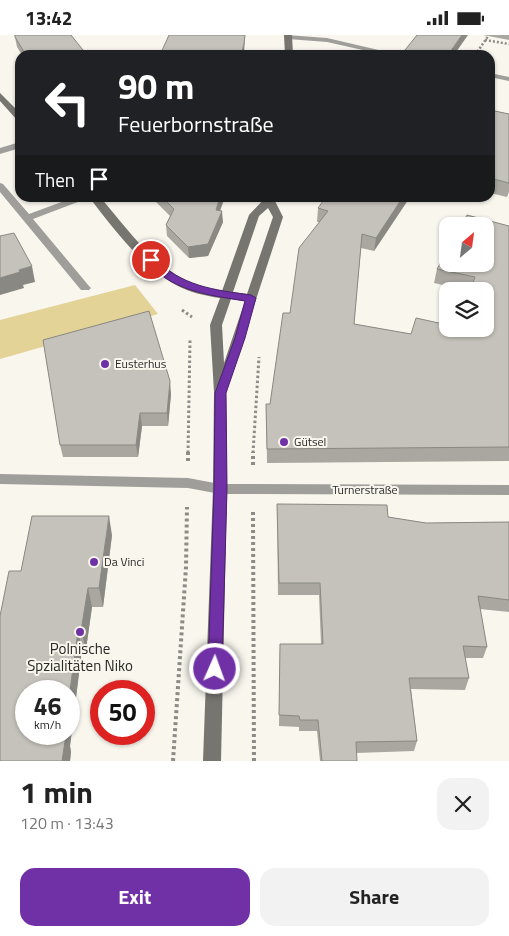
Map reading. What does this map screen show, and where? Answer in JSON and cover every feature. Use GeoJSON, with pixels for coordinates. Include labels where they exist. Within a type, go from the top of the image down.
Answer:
{"type":"FeatureCollection","features":[{"type":"Feature","properties":{"kind":"main road"},"geometry":{"type":"LineString","coordinates":[[288,36],[289,50]]}},
{"type":"Feature","properties":{"kind":"main road"},"geometry":{"type":"LineString","coordinates":[[0,96],[15,112]]}},
{"type":"Feature","properties":{"kind":"main road"},"geometry":{"type":"LineString","coordinates":[[99,202],[162,272],[181,283],[202,291],[251,298]]}},
{"type":"Feature","properties":{"kind":"main road"},"geometry":{"type":"LineString","coordinates":[[212,761],[220,489],[220,393],[216,325],[254,215],[268,202]]}},
{"type":"Feature","properties":{"kind":"main road"},"geometry":{"type":"LineString","coordinates":[[220,393],[240,338],[278,217],[272,202]]}},
{"type":"Feature","properties":{"kind":"street"},"geometry":{"type":"LineString","coordinates":[[288,36],[328,40],[373,50]]}},
{"type":"Feature","properties":{"kind":"street"},"geometry":{"type":"LineString","coordinates":[[495,76],[509,79]]}},
{"type":"Feature","properties":{"kind":"street"},"geometry":{"type":"LineString","coordinates":[[0,151],[15,146]]}},
{"type":"Feature","properties":{"kind":"street"},"geometry":{"type":"LineString","coordinates":[[0,186],[85,288]]}},
{"type":"Feature","properties":{"kind":"street"},"geometry":{"type":"LineString","coordinates":[[27,218],[72,202]]}},
{"type":"Feature","properties":{"kind":"street","name":"Turnerstraße"},"geometry":{"type":"LineString","coordinates":[[0,479],[188,483],[220,489],[509,490]]}},
{"type":"Feature","properties":{"kind":"path"},"geometry":{"type":"LineString","coordinates":[[478,50],[488,35]]}},
{"type":"Feature","properties":{"kind":"path"},"geometry":{"type":"LineString","coordinates":[[485,40],[509,44]]}},
{"type":"Feature","properties":{"kind":"path"},"geometry":{"type":"LineString","coordinates":[[173,761],[186,567],[190,332]]}},
{"type":"Feature","properties":{"kind":"path"},"geometry":{"type":"LineString","coordinates":[[253,470],[256,379],[259,353]]}},
{"type":"Feature","properties":{"kind":"path"},"geometry":{"type":"LineString","coordinates":[[253,517],[254,761]]}},
{"type":"Feature","properties":{"kind":"shaded area"},"geometry":{"type":"Polygon","coordinates":[[[135,285],[158,314],[0,359],[0,320],[135,285]]]}},
{"type":"Feature","properties":{"kind":"building"},"geometry":{"type":"Polygon","coordinates":[[[15,35],[71,35],[83,50],[23,50],[15,35]]]}},
{"type":"Feature","properties":{"kind":"building"},"geometry":{"type":"Polygon","coordinates":[[[169,35],[245,35],[242,50],[162,50],[169,35]]]}},
{"type":"Feature","properties":{"kind":"building"},"geometry":{"type":"Polygon","coordinates":[[[417,35],[462,35],[452,50],[405,50],[417,35]]]}},
{"type":"Feature","properties":{"kind":"building"},"geometry":{"type":"Polygon","coordinates":[[[495,111],[509,114],[509,183],[495,179],[495,111]]]}},
{"type":"Feature","properties":{"kind":"building"},"geometry":{"type":"Polygon","coordinates":[[[167,202],[218,202],[216,210],[222,211],[208,244],[188,247],[166,225],[174,209],[167,202]]]}},
{"type":"Feature","properties":{"kind":"building"},"geometry":{"type":"Polygon","coordinates":[[[322,202],[400,202],[376,238],[362,234],[354,324],[411,334],[416,318],[439,323],[439,337],[494,337],[494,282],[473,282],[475,277],[456,273],[494,273],[494,222],[509,226],[509,447],[267,449],[266,404],[270,404],[283,313],[290,313],[299,248],[328,211],[318,208],[322,202]]]}},
{"type":"Feature","properties":{"kind":"building"},"geometry":{"type":"Polygon","coordinates":[[[14,233],[32,266],[0,278],[0,236],[14,233]]]}},
{"type":"Feature","properties":{"kind":"building"},"geometry":{"type":"Polygon","coordinates":[[[149,311],[170,381],[167,413],[140,413],[136,445],[60,445],[43,340],[149,311]]]}},
{"type":"Feature","properties":{"kind":"building"},"geometry":{"type":"Polygon","coordinates":[[[277,504],[387,505],[388,517],[426,523],[509,522],[509,600],[478,596],[487,647],[463,646],[469,678],[409,678],[417,741],[356,742],[357,761],[322,761],[318,720],[300,720],[299,716],[279,715],[280,644],[323,644],[320,583],[279,583],[277,504]]]}},
{"type":"Feature","properties":{"kind":"building"},"geometry":{"type":"Polygon","coordinates":[[[32,516],[109,516],[99,588],[88,588],[81,631],[78,631],[71,680],[15,680],[15,745],[64,745],[62,761],[0,761],[0,616],[9,571],[21,571],[32,516]]]}},
{"type":"Feature","properties":{"kind":"place","name":"Eusterhus"},"geometry":{"type":"Point","coordinates":[105,364]}},
{"type":"Feature","properties":{"kind":"place","name":"Gütsel"},"geometry":{"type":"Point","coordinates":[284,442]}},
{"type":"Feature","properties":{"kind":"place","name":"Da Vinci"},"geometry":{"type":"Point","coordinates":[94,562]}},
{"type":"Feature","properties":{"kind":"place","name":"Polnische Spzialitäten Niko"},"geometry":{"type":"Point","coordinates":[80,632]}},
{"type":"Feature","properties":{"kind":"route"},"geometry":{"type":"LineString","coordinates":[[151,260],[162,272],[181,283],[202,291],[251,298],[240,338],[220,393],[220,489],[215,669]]}}]}
